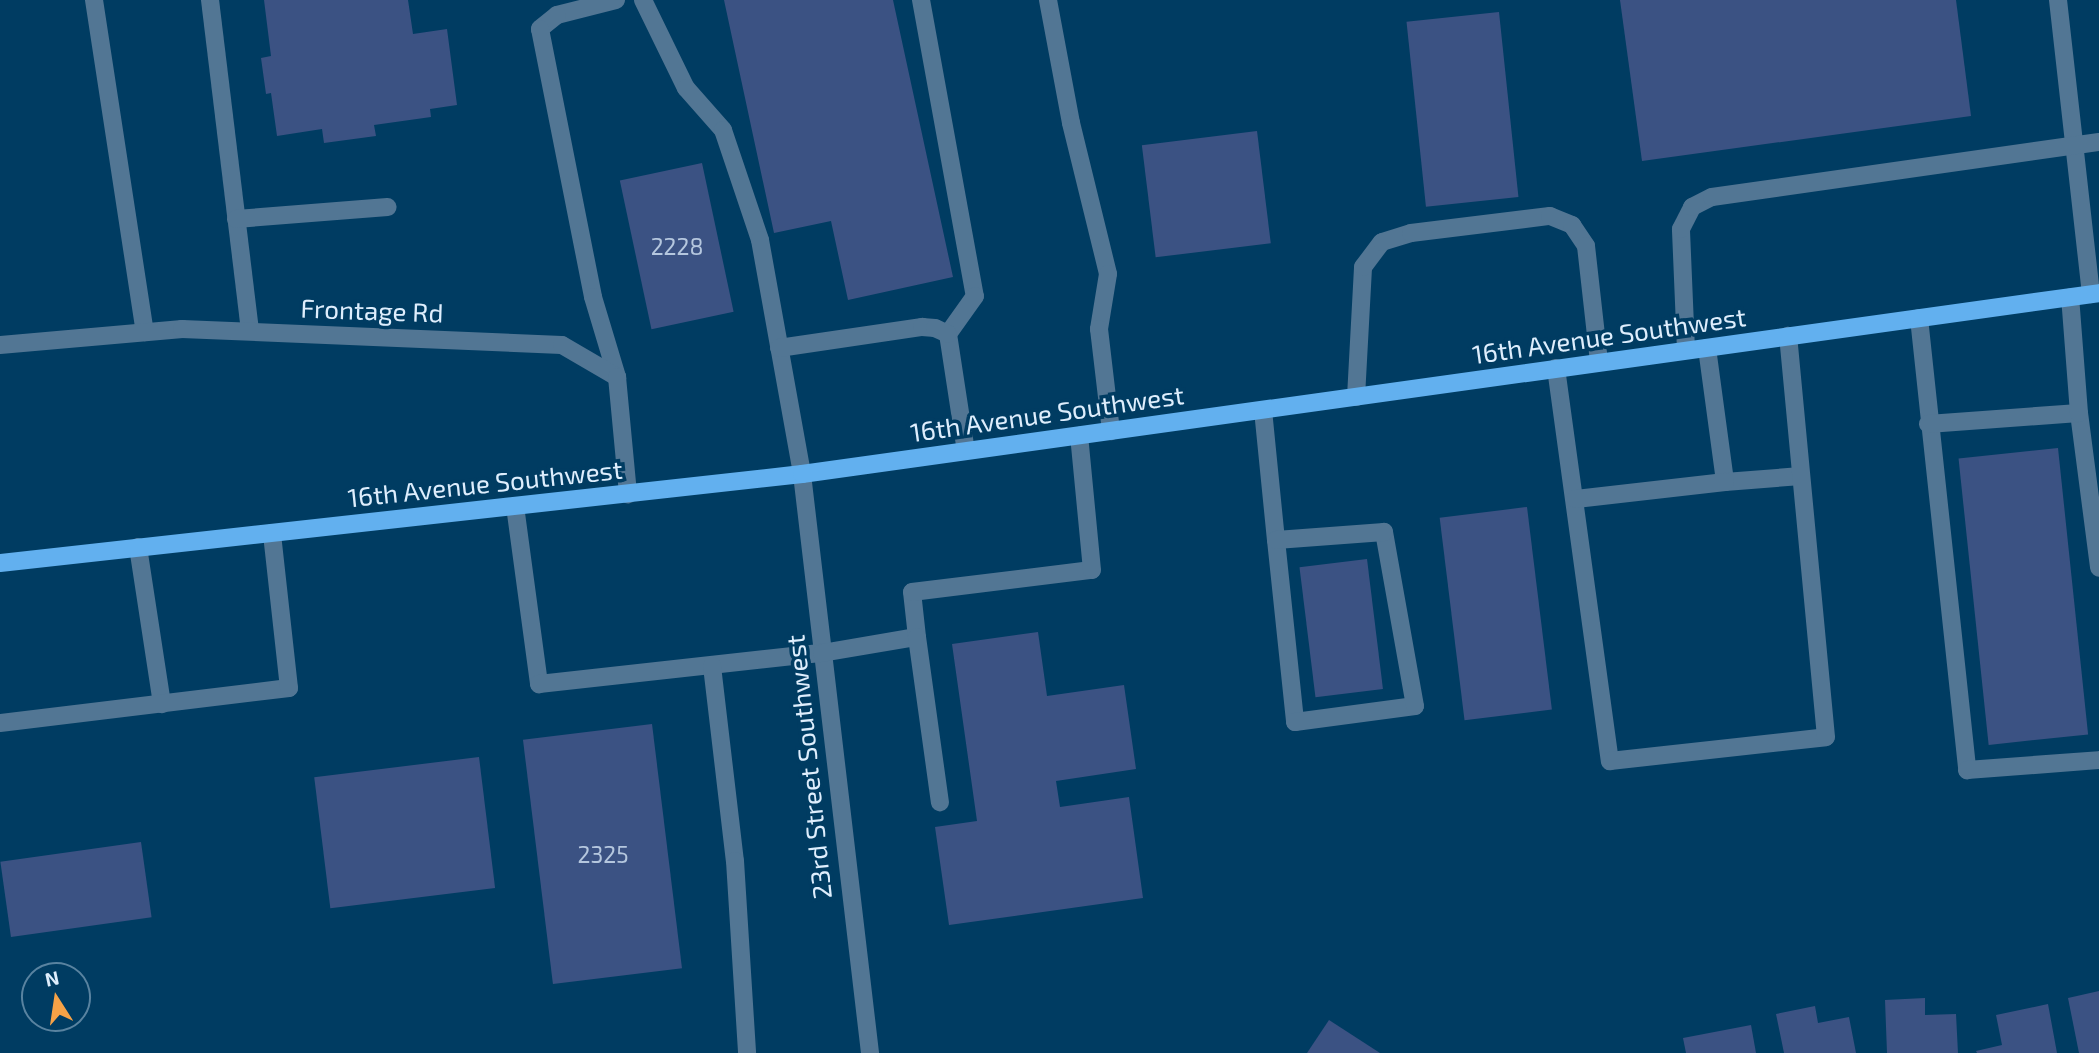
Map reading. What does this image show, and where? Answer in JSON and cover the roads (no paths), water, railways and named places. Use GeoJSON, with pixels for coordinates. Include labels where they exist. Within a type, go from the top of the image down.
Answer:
{"type":"FeatureCollection","features":[{"type":"Feature","properties":{"kind":"main road","name":"16th Avenue Southwest"},"geometry":{"type":"LineString","coordinates":[[0,563],[802,474],[2095,293]]}},
{"type":"Feature","properties":{"kind":"street"},"geometry":{"type":"LineString","coordinates":[[94,0],[145,332]]}},
{"type":"Feature","properties":{"kind":"street"},"geometry":{"type":"LineString","coordinates":[[210,0],[250,331]]}},
{"type":"Feature","properties":{"kind":"street"},"geometry":{"type":"LineString","coordinates":[[616,0],[557,15],[540,29],[593,297],[617,377],[628,494]]}},
{"type":"Feature","properties":{"kind":"street","name":"23rd Street Southwest"},"geometry":{"type":"LineString","coordinates":[[643,0],[687,88],[723,130],[760,240],[802,474],[870,1053]]}},
{"type":"Feature","properties":{"kind":"street"},"geometry":{"type":"LineString","coordinates":[[921,0],[975,296],[947,334],[966,451]]}},
{"type":"Feature","properties":{"kind":"street"},"geometry":{"type":"LineString","coordinates":[[1048,0],[1071,123],[1108,274],[1099,329],[1111,431]]}},
{"type":"Feature","properties":{"kind":"street"},"geometry":{"type":"LineString","coordinates":[[2058,0],[2073,146],[2095,293]]}},
{"type":"Feature","properties":{"kind":"street"},"geometry":{"type":"LineString","coordinates":[[1686,350],[1681,229],[1692,207],[1712,197],[2099,142]]}},
{"type":"Feature","properties":{"kind":"street"},"geometry":{"type":"LineString","coordinates":[[236,219],[388,207]]}},
{"type":"Feature","properties":{"kind":"street"},"geometry":{"type":"LineString","coordinates":[[1356,397],[1363,267],[1382,242],[1410,233],[1550,216],[1572,225],[1586,246],[1600,362]]}},
{"type":"Feature","properties":{"kind":"street"},"geometry":{"type":"LineString","coordinates":[[2070,297],[2079,413],[2099,568]]}},
{"type":"Feature","properties":{"kind":"street"},"geometry":{"type":"LineString","coordinates":[[1919,318],[1928,424],[1967,770],[2099,760]]}},
{"type":"Feature","properties":{"kind":"street"},"geometry":{"type":"LineString","coordinates":[[779,348],[922,327],[935,328],[947,334]]}},
{"type":"Feature","properties":{"kind":"street","name":"Frontage Rd"},"geometry":{"type":"LineString","coordinates":[[0,345],[182,328],[562,345],[617,377]]}},
{"type":"Feature","properties":{"kind":"street"},"geometry":{"type":"LineString","coordinates":[[1556,368],[1610,761],[1826,737],[1788,336]]}},
{"type":"Feature","properties":{"kind":"street"},"geometry":{"type":"LineString","coordinates":[[1707,348],[1725,482]]}},
{"type":"Feature","properties":{"kind":"street"},"geometry":{"type":"LineString","coordinates":[[1263,410],[1276,540],[1295,722],[1415,706],[1384,532],[1276,540]]}},
{"type":"Feature","properties":{"kind":"street"},"geometry":{"type":"LineString","coordinates":[[1928,424],[2079,413]]}},
{"type":"Feature","properties":{"kind":"street"},"geometry":{"type":"LineString","coordinates":[[940,802],[912,592],[1092,570],[1079,436]]}},
{"type":"Feature","properties":{"kind":"street"},"geometry":{"type":"LineString","coordinates":[[1576,499],[1801,476]]}},
{"type":"Feature","properties":{"kind":"street"},"geometry":{"type":"LineString","coordinates":[[515,506],[539,684],[822,653],[917,637]]}},
{"type":"Feature","properties":{"kind":"street"},"geometry":{"type":"LineString","coordinates":[[0,723],[289,688],[272,533]]}},
{"type":"Feature","properties":{"kind":"street"},"geometry":{"type":"LineString","coordinates":[[138,547],[162,704]]}},
{"type":"Feature","properties":{"kind":"street"},"geometry":{"type":"LineString","coordinates":[[712,666],[735,861],[747,1053]]}}]}
